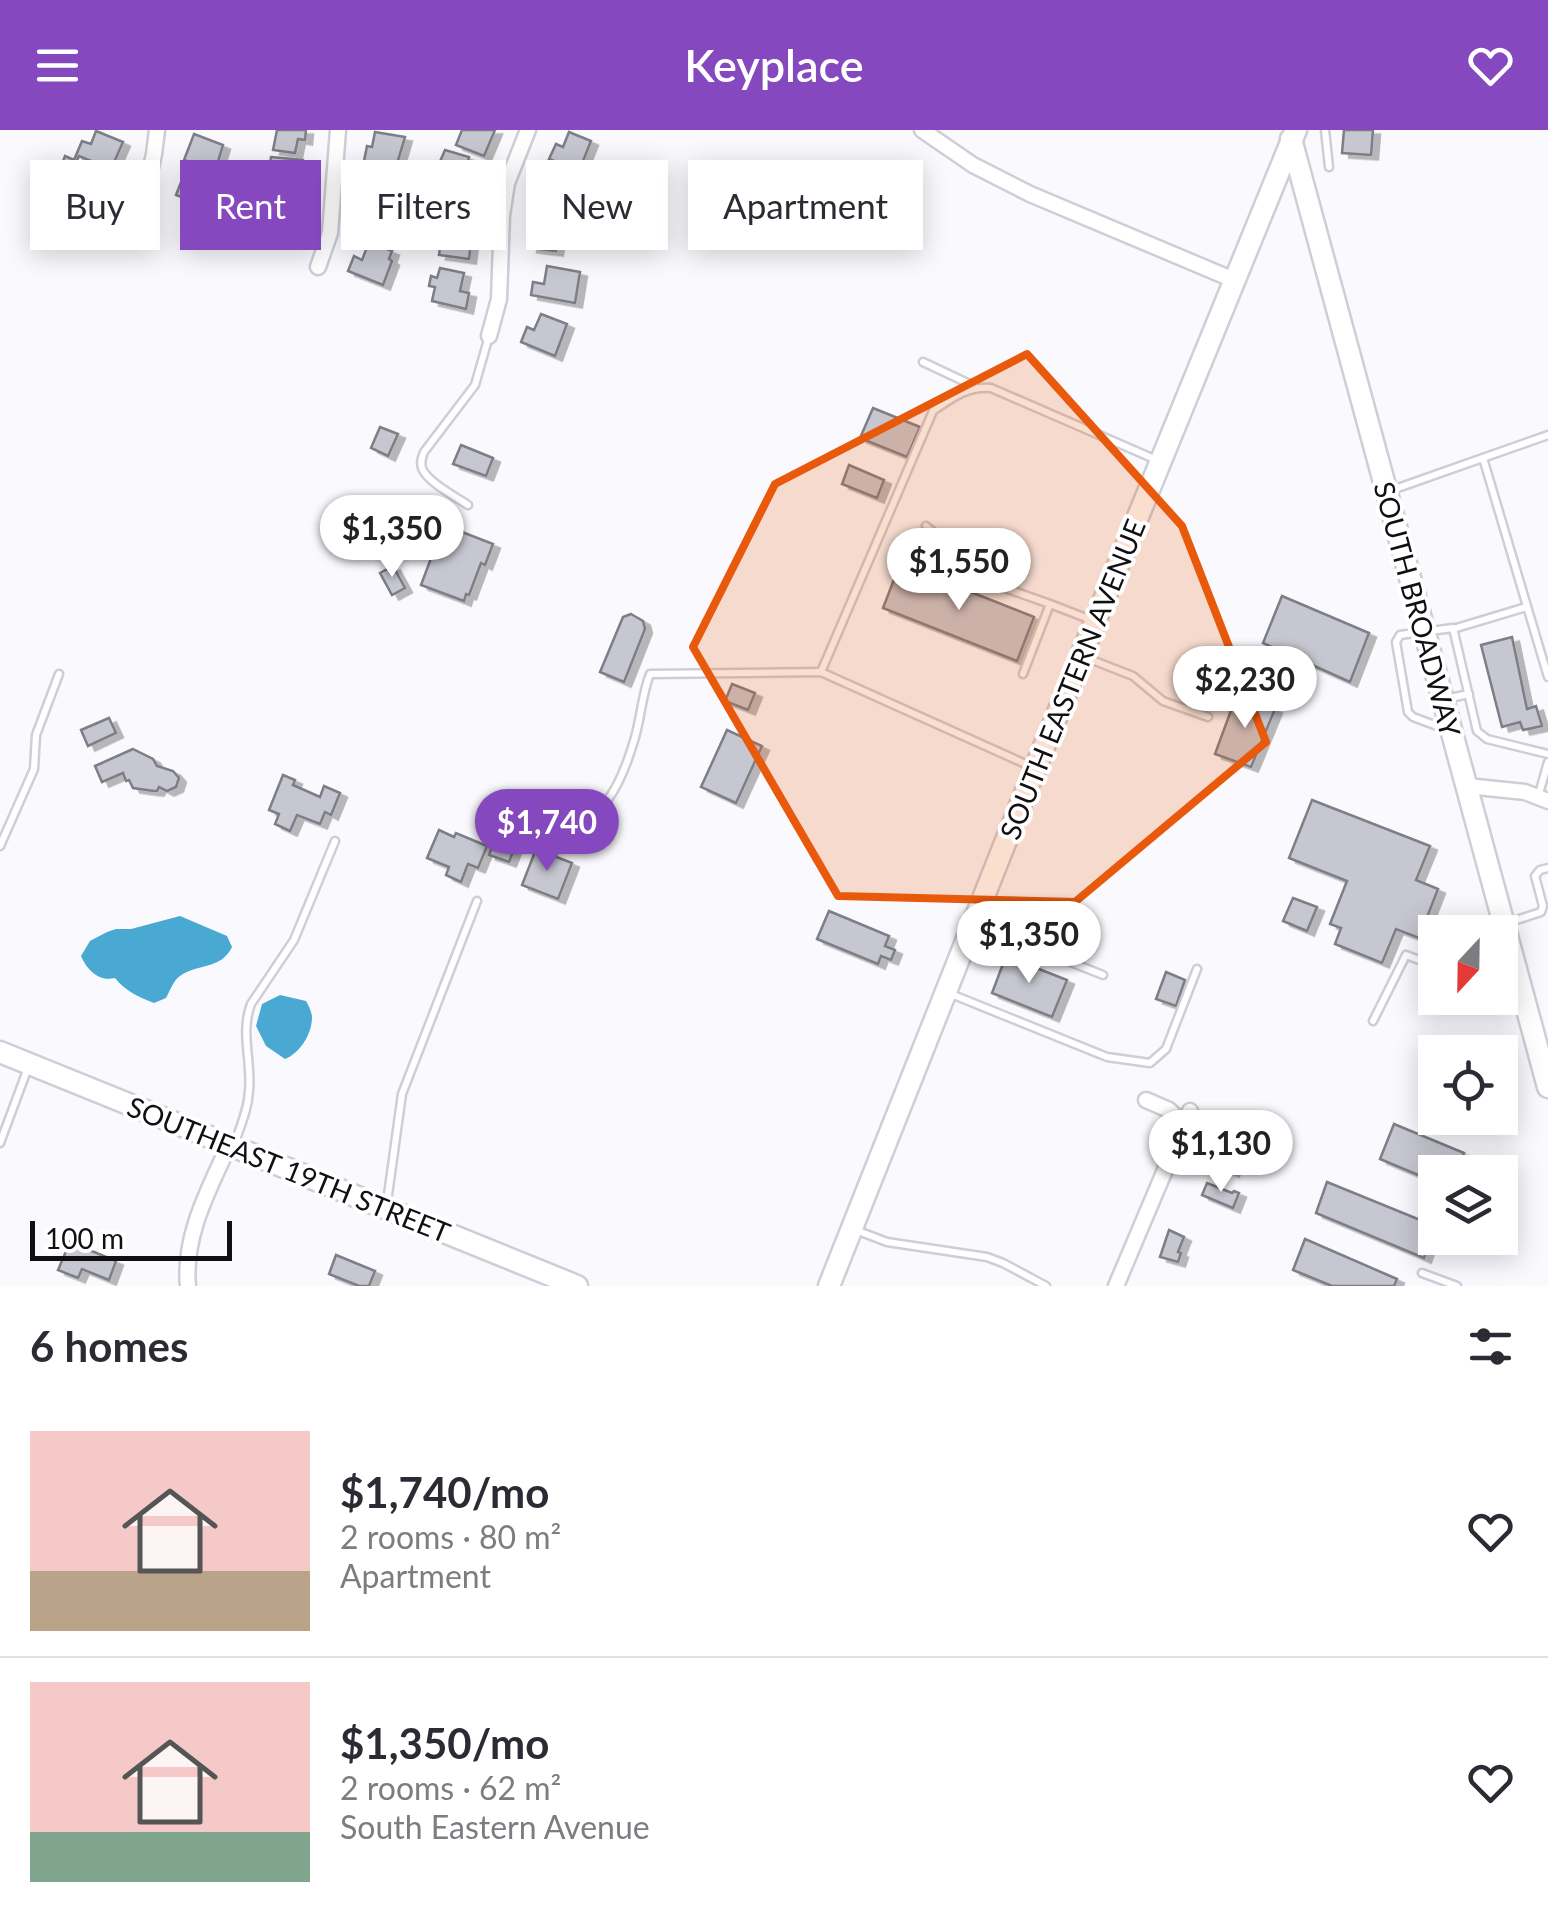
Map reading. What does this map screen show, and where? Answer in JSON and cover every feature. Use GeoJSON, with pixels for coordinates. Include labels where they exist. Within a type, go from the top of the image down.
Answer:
{"type":"FeatureCollection","features":[{"type":"Feature","properties":{"kind":"street"},"geometry":{"type":"LineString","coordinates":[[151,160],[157,130]]}},
{"type":"Feature","properties":{"kind":"street"},"geometry":{"type":"LineString","coordinates":[[318,267],[330,234],[338,130]]}},
{"type":"Feature","properties":{"kind":"street"},"geometry":{"type":"LineString","coordinates":[[490,336],[500,299],[502,215],[508,183],[528,130]]}},
{"type":"Feature","properties":{"kind":"street"},"geometry":{"type":"LineString","coordinates":[[922,130],[974,166],[1030,194],[1234,280]]}},
{"type":"Feature","properties":{"kind":"street","name":"SOUTH EASTERN AVENUE"},"geometry":{"type":"LineString","coordinates":[[829,1286],[1292,134]]}},
{"type":"Feature","properties":{"kind":"street","name":"SOUTH BROADWAY"},"geometry":{"type":"LineString","coordinates":[[1292,134],[1502,915]]}},
{"type":"Feature","properties":{"kind":"street"},"geometry":{"type":"LineString","coordinates":[[1467,786],[1525,792],[1543,799]]}},
{"type":"Feature","properties":{"kind":"street","name":"SOUTH BROADWAY"},"geometry":{"type":"LineString","coordinates":[[1518,1009],[1548,1088]]}},
{"type":"Feature","properties":{"kind":"street","name":"SOUTHEAST 19TH STREET"},"geometry":{"type":"LineString","coordinates":[[0,1052],[577,1286]]}},
{"type":"Feature","properties":{"kind":"street"},"geometry":{"type":"LineString","coordinates":[[1116,1286],[1187,1118],[1146,1100]]}},
{"type":"Feature","properties":{"kind":"street"},"geometry":{"type":"LineString","coordinates":[[188,1286],[190,1248],[200,1209],[231,1146]]}},
{"type":"Feature","properties":{"kind":"lane"},"geometry":{"type":"LineString","coordinates":[[1325,130],[1329,167]]}},
{"type":"Feature","properties":{"kind":"lane"},"geometry":{"type":"LineString","coordinates":[[468,505],[430,480],[420,464],[424,452],[475,385],[490,336]]}},
{"type":"Feature","properties":{"kind":"lane"},"geometry":{"type":"LineString","coordinates":[[923,362],[1160,461]]}},
{"type":"Feature","properties":{"kind":"lane"},"geometry":{"type":"LineString","coordinates":[[821,672],[933,411],[975,386]]}},
{"type":"Feature","properties":{"kind":"lane"},"geometry":{"type":"LineString","coordinates":[[1386,492],[1548,435]]}},
{"type":"Feature","properties":{"kind":"lane"},"geometry":{"type":"LineString","coordinates":[[1483,458],[1548,677]]}},
{"type":"Feature","properties":{"kind":"lane"},"geometry":{"type":"LineString","coordinates":[[926,526],[1002,587],[1095,621]]}},
{"type":"Feature","properties":{"kind":"lane"},"geometry":{"type":"LineString","coordinates":[[1023,674],[1050,604]]}},
{"type":"Feature","properties":{"kind":"lane"},"geometry":{"type":"LineString","coordinates":[[1451,731],[1413,718],[1408,712],[1396,642],[1400,635],[1453,629],[1526,607]]}},
{"type":"Feature","properties":{"kind":"lane"},"geometry":{"type":"LineString","coordinates":[[1453,629],[1478,732],[1487,739],[1548,754]]}},
{"type":"Feature","properties":{"kind":"lane"},"geometry":{"type":"LineString","coordinates":[[1081,656],[1132,676],[1162,701],[1208,717]]}},
{"type":"Feature","properties":{"kind":"lane"},"geometry":{"type":"LineString","coordinates":[[553,832],[572,829],[600,811],[615,790],[634,742],[642,694],[650,674],[821,672],[1036,768]]}},
{"type":"Feature","properties":{"kind":"lane"},"geometry":{"type":"LineString","coordinates":[[0,846],[34,769],[36,735],[59,674]]}},
{"type":"Feature","properties":{"kind":"lane"},"geometry":{"type":"LineString","coordinates":[[1443,700],[1469,694]]}},
{"type":"Feature","properties":{"kind":"lane"},"geometry":{"type":"LineString","coordinates":[[1543,799],[1548,762]]}},
{"type":"Feature","properties":{"kind":"lane"},"geometry":{"type":"LineString","coordinates":[[231,1146],[246,1112],[250,1091],[245,1033],[251,1004],[294,940],[335,840]]}},
{"type":"Feature","properties":{"kind":"lane"},"geometry":{"type":"LineString","coordinates":[[1518,919],[1541,912],[1535,876],[1548,868]]}},
{"type":"Feature","properties":{"kind":"lane"},"geometry":{"type":"LineString","coordinates":[[386,1208],[402,1094],[478,901]]}},
{"type":"Feature","properties":{"kind":"lane"},"geometry":{"type":"LineString","coordinates":[[973,924],[1103,975]]}},
{"type":"Feature","properties":{"kind":"lane"},"geometry":{"type":"LineString","coordinates":[[1373,1021],[1406,956],[1418,960]]}},
{"type":"Feature","properties":{"kind":"lane"},"geometry":{"type":"LineString","coordinates":[[946,992],[1106,1058],[1150,1063],[1166,1049],[1197,969]]}},
{"type":"Feature","properties":{"kind":"lane"},"geometry":{"type":"LineString","coordinates":[[0,1143],[30,1064]]}},
{"type":"Feature","properties":{"kind":"lane"},"geometry":{"type":"LineString","coordinates":[[852,1228],[887,1242],[987,1257],[1046,1286]]}},
{"type":"Feature","properties":{"kind":"lane"},"geometry":{"type":"LineString","coordinates":[[1422,1273],[1457,1286]]}},
{"type":"Feature","properties":{"kind":"highlighted area"},"geometry":{"type":"Polygon","coordinates":[[[1027,354],[1182,526],[1266,742],[1075,902],[838,896],[693,647],[775,484],[1027,354]]]}},
{"type":"Feature","properties":{"kind":"water"},"geometry":{"type":"Polygon","coordinates":[[[180,916],[227,936],[232,947],[215,963],[180,976],[166,998],[154,1003],[128,990],[115,978],[94,974],[81,956],[90,941],[107,932],[180,916]]]}},
{"type":"Feature","properties":{"kind":"water"},"geometry":{"type":"Polygon","coordinates":[[[280,995],[306,1001],[312,1017],[304,1042],[285,1059],[266,1046],[256,1026],[262,1004],[280,995]]]}},
{"type":"Feature","properties":{"kind":"building"},"geometry":{"type":"Polygon","coordinates":[[[277,130],[306,130],[305,140],[298,139],[295,153],[273,150],[277,130]]]}},
{"type":"Feature","properties":{"kind":"building"},"geometry":{"type":"Polygon","coordinates":[[[462,130],[495,130],[484,156],[456,145],[462,130]]]}},
{"type":"Feature","properties":{"kind":"building"},"geometry":{"type":"Polygon","coordinates":[[[1344,130],[1373,130],[1371,155],[1342,153],[1344,130]]]}},
{"type":"Feature","properties":{"kind":"building"},"geometry":{"type":"Polygon","coordinates":[[[96,131],[123,142],[115,160],[79,156],[74,160],[82,141],[91,144],[96,131]]]}},
{"type":"Feature","properties":{"kind":"building"},"geometry":{"type":"Polygon","coordinates":[[[375,132],[405,137],[398,160],[364,160],[367,146],[372,147],[375,132]]]}},
{"type":"Feature","properties":{"kind":"building"},"geometry":{"type":"Polygon","coordinates":[[[569,132],[591,141],[583,160],[549,159],[556,144],[563,147],[569,132]]]}},
{"type":"Feature","properties":{"kind":"building"},"geometry":{"type":"Polygon","coordinates":[[[194,134],[223,145],[218,160],[184,160],[194,134]]]}},
{"type":"Feature","properties":{"kind":"building"},"geometry":{"type":"Polygon","coordinates":[[[445,150],[469,157],[468,160],[441,160],[445,150]]]}},
{"type":"Feature","properties":{"kind":"building"},"geometry":{"type":"Polygon","coordinates":[[[366,250],[392,251],[383,285],[348,271],[354,256],[362,260],[366,250]]]}},
{"type":"Feature","properties":{"kind":"building"},"geometry":{"type":"Polygon","coordinates":[[[440,250],[470,250],[469,259],[439,255],[440,250]]]}},
{"type":"Feature","properties":{"kind":"building"},"geometry":{"type":"Polygon","coordinates":[[[547,266],[580,272],[575,303],[531,295],[533,282],[544,284],[547,266]]]}},
{"type":"Feature","properties":{"kind":"building"},"geometry":{"type":"Polygon","coordinates":[[[440,268],[464,273],[460,291],[469,293],[466,309],[432,301],[435,287],[429,286],[431,276],[437,278],[440,268]]]}},
{"type":"Feature","properties":{"kind":"building"},"geometry":{"type":"Polygon","coordinates":[[[541,314],[567,324],[555,356],[521,342],[527,327],[534,330],[541,314]]]}},
{"type":"Feature","properties":{"kind":"building"},"geometry":{"type":"Polygon","coordinates":[[[873,408],[920,427],[907,457],[860,438],[873,408]]]}},
{"type":"Feature","properties":{"kind":"building"},"geometry":{"type":"Polygon","coordinates":[[[380,427],[398,434],[388,456],[371,448],[380,427]]]}},
{"type":"Feature","properties":{"kind":"building"},"geometry":{"type":"Polygon","coordinates":[[[461,445],[493,458],[486,476],[453,464],[461,445]]]}},
{"type":"Feature","properties":{"kind":"building"},"geometry":{"type":"Polygon","coordinates":[[[849,465],[884,480],[877,498],[842,484],[849,465]]]}},
{"type":"Feature","properties":{"kind":"building"},"geometry":{"type":"Polygon","coordinates":[[[426,518],[493,544],[464,601],[421,585],[433,553],[416,547],[426,518]]]}},
{"type":"Feature","properties":{"kind":"building"},"geometry":{"type":"Polygon","coordinates":[[[900,564],[1034,617],[1017,661],[883,608],[900,564]]]}},
{"type":"Feature","properties":{"kind":"building"},"geometry":{"type":"Polygon","coordinates":[[[393,566],[405,588],[392,595],[380,573],[393,566]]]}},
{"type":"Feature","properties":{"kind":"building"},"geometry":{"type":"Polygon","coordinates":[[[1282,596],[1369,633],[1350,682],[1263,643],[1282,596]]]}},
{"type":"Feature","properties":{"kind":"building"},"geometry":{"type":"Polygon","coordinates":[[[631,614],[643,621],[645,629],[624,682],[600,672],[623,617],[631,614]]]}},
{"type":"Feature","properties":{"kind":"building"},"geometry":{"type":"Polygon","coordinates":[[[1512,637],[1527,709],[1536,706],[1542,726],[1523,730],[1520,722],[1502,727],[1481,645],[1512,637]]]}},
{"type":"Feature","properties":{"kind":"building"},"geometry":{"type":"Polygon","coordinates":[[[732,684],[755,693],[748,710],[725,701],[732,684]]]}},
{"type":"Feature","properties":{"kind":"building"},"geometry":{"type":"Polygon","coordinates":[[[1237,694],[1275,709],[1251,767],[1215,754],[1237,694]]]}},
{"type":"Feature","properties":{"kind":"building"},"geometry":{"type":"Polygon","coordinates":[[[109,718],[116,733],[88,746],[81,730],[109,718]]]}},
{"type":"Feature","properties":{"kind":"building"},"geometry":{"type":"Polygon","coordinates":[[[727,730],[762,746],[736,803],[701,787],[727,730]]]}},
{"type":"Feature","properties":{"kind":"building"},"geometry":{"type":"Polygon","coordinates":[[[133,749],[153,759],[157,766],[173,771],[179,778],[176,787],[167,791],[159,787],[157,791],[133,788],[123,773],[102,782],[95,766],[133,749]]]}},
{"type":"Feature","properties":{"kind":"building"},"geometry":{"type":"Polygon","coordinates":[[[283,775],[295,780],[293,785],[320,797],[324,786],[340,793],[331,815],[325,812],[320,824],[297,815],[290,831],[275,824],[279,814],[269,810],[283,775]]]}},
{"type":"Feature","properties":{"kind":"building"},"geometry":{"type":"Polygon","coordinates":[[[1312,800],[1430,846],[1416,880],[1438,889],[1428,915],[1418,915],[1418,938],[1396,929],[1382,963],[1335,944],[1341,928],[1330,924],[1347,881],[1289,858],[1312,800]]]}},
{"type":"Feature","properties":{"kind":"building"},"geometry":{"type":"Polygon","coordinates":[[[503,819],[523,826],[509,862],[489,855],[503,819]]]}},
{"type":"Feature","properties":{"kind":"building"},"geometry":{"type":"Polygon","coordinates":[[[439,830],[487,846],[478,868],[468,864],[461,882],[446,875],[449,867],[427,858],[439,830]]]}},
{"type":"Feature","properties":{"kind":"building"},"geometry":{"type":"Polygon","coordinates":[[[536,849],[572,863],[558,899],[522,885],[536,849]]]}},
{"type":"Feature","properties":{"kind":"building"},"geometry":{"type":"Polygon","coordinates":[[[1293,898],[1317,907],[1307,931],[1283,921],[1293,898]]]}},
{"type":"Feature","properties":{"kind":"building"},"geometry":{"type":"Polygon","coordinates":[[[829,911],[889,936],[885,946],[895,950],[891,960],[881,956],[878,964],[817,939],[829,911]]]}},
{"type":"Feature","properties":{"kind":"building"},"geometry":{"type":"Polygon","coordinates":[[[1006,956],[1067,980],[1052,1017],[992,993],[1006,956]]]}},
{"type":"Feature","properties":{"kind":"building"},"geometry":{"type":"Polygon","coordinates":[[[1166,972],[1185,980],[1176,1006],[1156,999],[1166,972]]]}},
{"type":"Feature","properties":{"kind":"building"},"geometry":{"type":"Polygon","coordinates":[[[1394,1124],[1464,1153],[1418,1155],[1418,1175],[1380,1159],[1394,1124]]]}},
{"type":"Feature","properties":{"kind":"building"},"geometry":{"type":"Polygon","coordinates":[[[1224,1140],[1246,1148],[1232,1172],[1213,1164],[1224,1140]]]}},
{"type":"Feature","properties":{"kind":"building"},"geometry":{"type":"Polygon","coordinates":[[[1327,1182],[1418,1219],[1418,1255],[1425,1255],[1424,1258],[1316,1213],[1327,1182]]]}},
{"type":"Feature","properties":{"kind":"building"},"geometry":{"type":"Polygon","coordinates":[[[1207,1183],[1239,1193],[1233,1208],[1202,1195],[1207,1183]]]}},
{"type":"Feature","properties":{"kind":"building"},"geometry":{"type":"Polygon","coordinates":[[[1169,1230],[1184,1237],[1178,1262],[1160,1257],[1169,1230]]]}},
{"type":"Feature","properties":{"kind":"building"},"geometry":{"type":"Polygon","coordinates":[[[1305,1239],[1397,1279],[1394,1286],[1332,1286],[1293,1270],[1305,1239]]]}},
{"type":"Feature","properties":{"kind":"building"},"geometry":{"type":"Polygon","coordinates":[[[70,1242],[116,1261],[109,1280],[82,1269],[78,1278],[58,1270],[70,1242]]]}},
{"type":"Feature","properties":{"kind":"building"},"geometry":{"type":"Polygon","coordinates":[[[336,1255],[375,1271],[369,1286],[329,1274],[336,1255]]]}}]}
